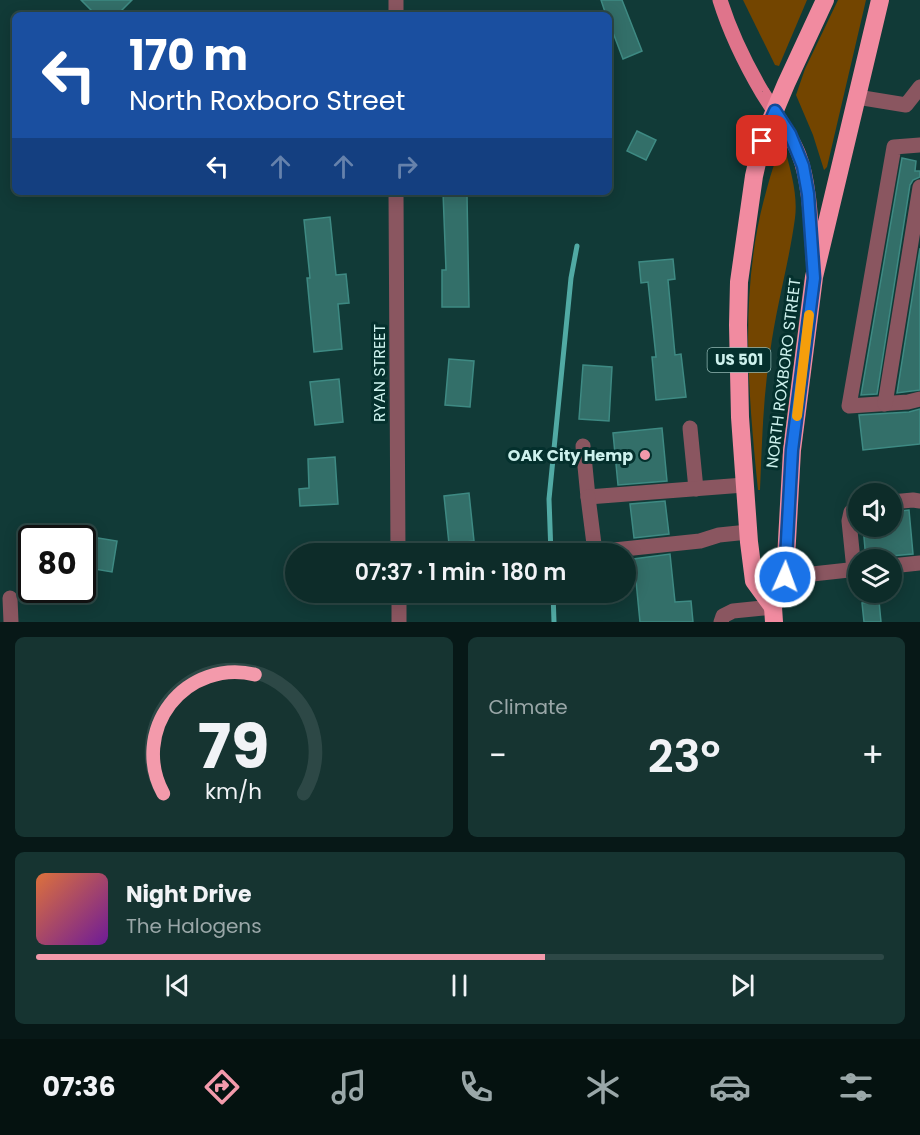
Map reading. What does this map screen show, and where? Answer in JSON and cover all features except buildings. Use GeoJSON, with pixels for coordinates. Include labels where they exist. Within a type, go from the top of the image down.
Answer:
{"type":"FeatureCollection","features":[{"type":"Feature","properties":{"kind":"highway","name":"US 501"},"geometry":{"type":"LineString","coordinates":[[775,111],[825,0]]}},
{"type":"Feature","properties":{"kind":"highway"},"geometry":{"type":"LineString","coordinates":[[814,278],[880,0]]}},
{"type":"Feature","properties":{"kind":"highway","name":"NORTH ROXBORO STREET"},"geometry":{"type":"LineString","coordinates":[[773,615],[754,581],[748,532],[738,325],[739,282],[754,176],[762,141],[775,111]]}},
{"type":"Feature","properties":{"kind":"highway","name":"NORTH ROXBORO STREET"},"geometry":{"type":"LineString","coordinates":[[773,615],[785,577],[792,450],[814,278]]}},
{"type":"Feature","properties":{"kind":"main road","name":"NORTH ROXBORO STREET"},"geometry":{"type":"LineString","coordinates":[[720,0],[741,52],[790,134],[803,166],[808,194],[814,278]]}},
{"type":"Feature","properties":{"kind":"street"},"geometry":{"type":"LineString","coordinates":[[857,97],[906,105],[920,87]]}},
{"type":"Feature","properties":{"kind":"street"},"geometry":{"type":"LineString","coordinates":[[920,145],[894,147],[849,406],[908,402],[920,399]]}},
{"type":"Feature","properties":{"kind":"street"},"geometry":{"type":"LineString","coordinates":[[885,404],[920,187]]}},
{"type":"Feature","properties":{"kind":"street","name":"RYAN STREET"},"geometry":{"type":"LineString","coordinates":[[396,195],[398,543]]}},
{"type":"Feature","properties":{"kind":"street"},"geometry":{"type":"LineString","coordinates":[[690,428],[696,489]]}},
{"type":"Feature","properties":{"kind":"street"},"geometry":{"type":"LineString","coordinates":[[584,446],[595,552],[748,532]]}},
{"type":"Feature","properties":{"kind":"street"},"geometry":{"type":"LineString","coordinates":[[588,497],[744,485]]}},
{"type":"Feature","properties":{"kind":"street"},"geometry":{"type":"LineString","coordinates":[[902,501],[920,501]]}},
{"type":"Feature","properties":{"kind":"street"},"geometry":{"type":"LineString","coordinates":[[902,565],[920,563]]}},
{"type":"Feature","properties":{"kind":"street"},"geometry":{"type":"LineString","coordinates":[[785,577],[848,571]]}},
{"type":"Feature","properties":{"kind":"street"},"geometry":{"type":"LineString","coordinates":[[10,598],[10,622]]}},
{"type":"Feature","properties":{"kind":"street"},"geometry":{"type":"LineString","coordinates":[[399,603],[399,622]]}},
{"type":"Feature","properties":{"kind":"street"},"geometry":{"type":"LineString","coordinates":[[721,622],[723,616],[733,611],[773,615]]}},
{"type":"Feature","properties":{"kind":"shaded area"},"geometry":{"type":"Polygon","coordinates":[[[743,0],[807,0],[779,66],[775,65],[743,0]]]}},
{"type":"Feature","properties":{"kind":"shaded area"},"geometry":{"type":"Polygon","coordinates":[[[838,0],[866,0],[827,167],[824,170],[813,135],[796,95],[805,69],[838,0]]]}},
{"type":"Feature","properties":{"kind":"shaded area"},"geometry":{"type":"Polygon","coordinates":[[[782,149],[785,150],[792,175],[796,210],[768,370],[760,490],[758,490],[749,378],[749,302],[757,228],[771,175],[782,149]]]}},
{"type":"Feature","properties":{"kind":"waterway"},"geometry":{"type":"LineString","coordinates":[[551,543],[549,499],[571,278],[577,246]]}},
{"type":"Feature","properties":{"kind":"waterway"},"geometry":{"type":"LineString","coordinates":[[553,603],[554,622]]}},
{"type":"Feature","properties":{"kind":"slow traffic"},"geometry":{"type":"LineString","coordinates":[[797,416],[809,315]]}},
{"type":"Feature","properties":{"kind":"place","name":"OAK City Hemp"},"geometry":{"type":"Point","coordinates":[645,455]}},
{"type":"Feature","properties":{"kind":"route"},"geometry":{"type":"LineString","coordinates":[[762,141],[775,111],[790,134],[806,178],[814,278],[792,450],[785,577]]}}]}
